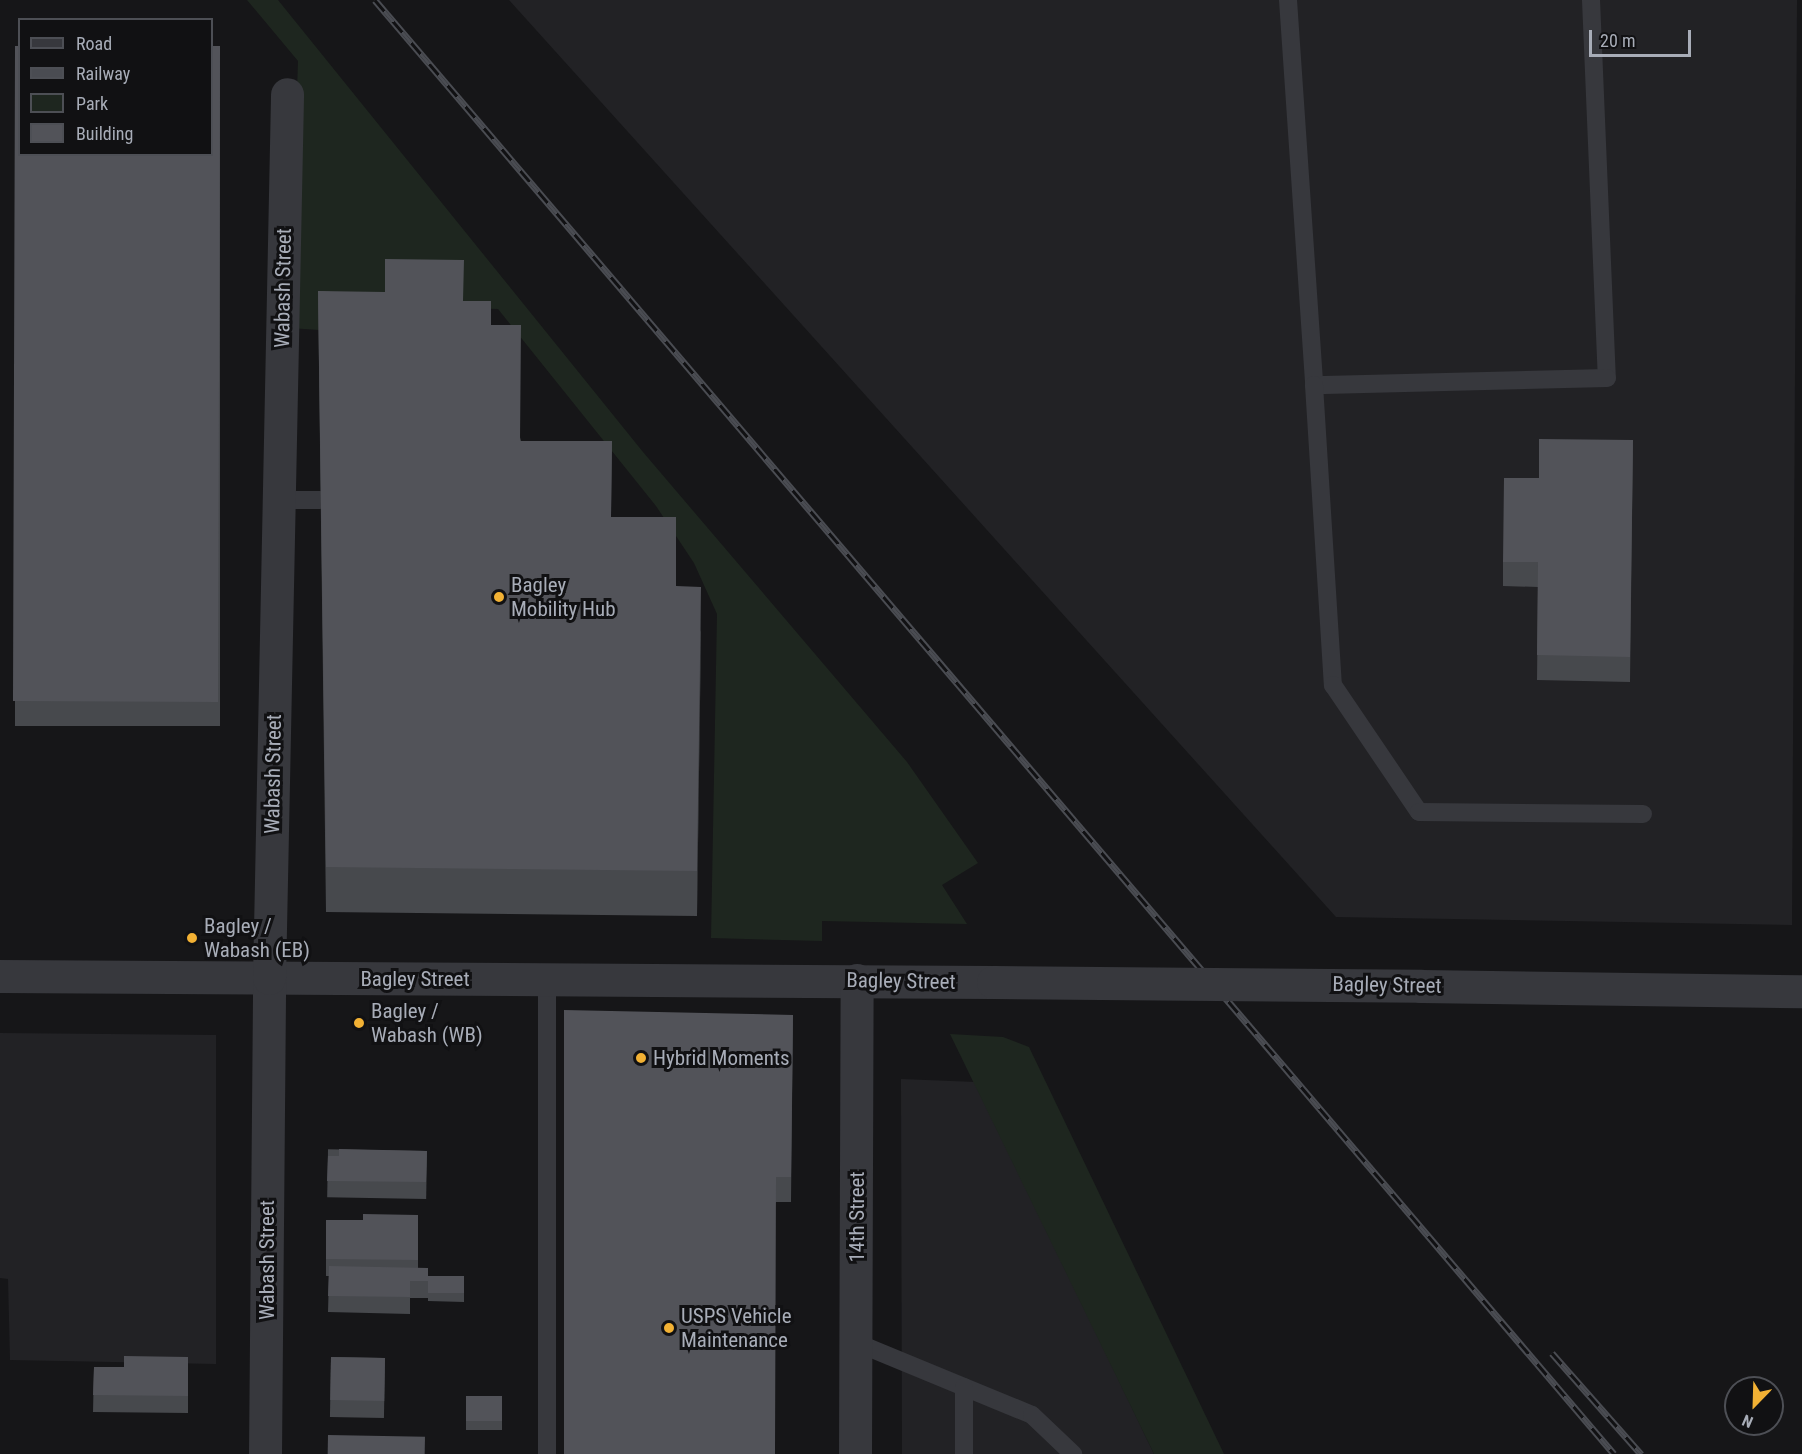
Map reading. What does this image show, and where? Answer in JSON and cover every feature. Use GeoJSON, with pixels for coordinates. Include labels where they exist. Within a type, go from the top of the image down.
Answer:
{"type":"FeatureCollection","features":[{"type":"Feature","properties":{"kind":"street","name":"Wabash Street"},"geometry":{"type":"LineString","coordinates":[[265,1454],[269,978],[287,94]]}},
{"type":"Feature","properties":{"kind":"street","name":"Bagley Street"},"geometry":{"type":"LineString","coordinates":[[0,976],[857,980],[1802,991]]}},
{"type":"Feature","properties":{"kind":"street","name":"14th Street"},"geometry":{"type":"LineString","coordinates":[[855,1454],[857,980]]}},
{"type":"Feature","properties":{"kind":"lane"},"geometry":{"type":"LineString","coordinates":[[1288,0],[1333,685],[1419,812],[1643,814]]}},
{"type":"Feature","properties":{"kind":"lane"},"geometry":{"type":"LineString","coordinates":[[1314,385],[1607,378],[1591,0]]}},
{"type":"Feature","properties":{"kind":"lane"},"geometry":{"type":"LineString","coordinates":[[278,500],[320,500]]}},
{"type":"Feature","properties":{"kind":"lane"},"geometry":{"type":"LineString","coordinates":[[547,980],[548,1454]]}},
{"type":"Feature","properties":{"kind":"lane"},"geometry":{"type":"LineString","coordinates":[[855,1342],[1032,1415],[1073,1454]]}},
{"type":"Feature","properties":{"kind":"lane"},"geometry":{"type":"LineString","coordinates":[[964,1387],[964,1454]]}},
{"type":"Feature","properties":{"kind":"shaded area"},"geometry":{"type":"Polygon","coordinates":[[[509,0],[1797,0],[1792,925],[1336,917],[509,0]]]}},
{"type":"Feature","properties":{"kind":"shaded area"},"geometry":{"type":"Polygon","coordinates":[[[0,1033],[216,1035],[216,1364],[10,1360],[8,1279],[0,1278],[0,1033]]]}},
{"type":"Feature","properties":{"kind":"shaded area"},"geometry":{"type":"Polygon","coordinates":[[[901,1079],[976,1082],[1154,1454],[902,1454],[901,1079]]]}},
{"type":"Feature","properties":{"kind":"green space"},"geometry":{"type":"Polygon","coordinates":[[[247,0],[278,0],[643,452],[907,762],[978,863],[942,885],[967,924],[822,921],[822,941],[711,938],[717,614],[694,563],[656,506],[498,309],[380,306],[380,334],[289,328],[298,61],[247,0]]]}},
{"type":"Feature","properties":{"kind":"green space"},"geometry":{"type":"Polygon","coordinates":[[[950,1034],[1003,1037],[1029,1047],[1224,1454],[1154,1454],[950,1034]]]}},
{"type":"Feature","properties":{"kind":"building"},"geometry":{"type":"Polygon","coordinates":[[[15,46],[18,46],[18,156],[213,156],[213,46],[220,46],[218,702],[13,701],[15,46]]]}},
{"type":"Feature","properties":{"kind":"building","name":"Bagley Mobility Hub"},"geometry":{"type":"Polygon","coordinates":[[[385,259],[464,260],[463,301],[491,301],[491,325],[521,325],[520,441],[612,441],[611,517],[676,517],[676,586],[701,587],[697,871],[326,867],[318,291],[385,292],[385,259]]]}},
{"type":"Feature","properties":{"kind":"building"},"geometry":{"type":"Polygon","coordinates":[[[1539,439],[1633,440],[1630,657],[1537,655],[1538,562],[1503,562],[1504,478],[1539,478],[1539,439]]]}},
{"type":"Feature","properties":{"kind":"building"},"geometry":{"type":"Polygon","coordinates":[[[564,1010],[793,1015],[791,1177],[776,1177],[775,1454],[564,1454],[564,1010]]]}},
{"type":"Feature","properties":{"kind":"building"},"geometry":{"type":"Polygon","coordinates":[[[339,1149],[427,1151],[426,1182],[327,1181],[328,1156],[339,1156],[339,1149]]]}},
{"type":"Feature","properties":{"kind":"building"},"geometry":{"type":"Polygon","coordinates":[[[363,1214],[418,1215],[418,1260],[326,1259],[326,1220],[363,1220],[363,1214]]]}},
{"type":"Feature","properties":{"kind":"building"},"geometry":{"type":"Polygon","coordinates":[[[329,1266],[428,1268],[428,1281],[410,1281],[410,1297],[328,1296],[329,1266]]]}},
{"type":"Feature","properties":{"kind":"building"},"geometry":{"type":"Polygon","coordinates":[[[428,1276],[464,1276],[464,1293],[428,1293],[428,1276]]]}},
{"type":"Feature","properties":{"kind":"building"},"geometry":{"type":"Polygon","coordinates":[[[124,1356],[188,1357],[188,1396],[93,1395],[94,1367],[124,1367],[124,1356]]]}},
{"type":"Feature","properties":{"kind":"building"},"geometry":{"type":"Polygon","coordinates":[[[331,1357],[385,1358],[384,1401],[330,1400],[331,1357]]]}},
{"type":"Feature","properties":{"kind":"building"},"geometry":{"type":"Polygon","coordinates":[[[466,1396],[502,1396],[502,1421],[466,1421],[466,1396]]]}},
{"type":"Feature","properties":{"kind":"building"},"geometry":{"type":"Polygon","coordinates":[[[328,1435],[425,1437],[425,1454],[328,1454],[328,1435]]]}},
{"type":"Feature","properties":{"kind":"railway"},"geometry":{"type":"LineString","coordinates":[[375,0],[1614,1454]]}},
{"type":"Feature","properties":{"kind":"railway"},"geometry":{"type":"LineString","coordinates":[[1552,1353],[1641,1454]]}},
{"type":"Feature","properties":{"kind":"place","name":"Bagley Mobility Hub"},"geometry":{"type":"Point","coordinates":[499,597]}},
{"type":"Feature","properties":{"kind":"place","name":"Bagley / Wabash (EB)"},"geometry":{"type":"Point","coordinates":[192,938]}},
{"type":"Feature","properties":{"kind":"place","name":"Bagley / Wabash (WB)"},"geometry":{"type":"Point","coordinates":[359,1023]}},
{"type":"Feature","properties":{"kind":"place","name":"Hybrid Moments"},"geometry":{"type":"Point","coordinates":[641,1058]}},
{"type":"Feature","properties":{"kind":"place","name":"USPS Vehicle Maintenance"},"geometry":{"type":"Point","coordinates":[669,1328]}}]}
